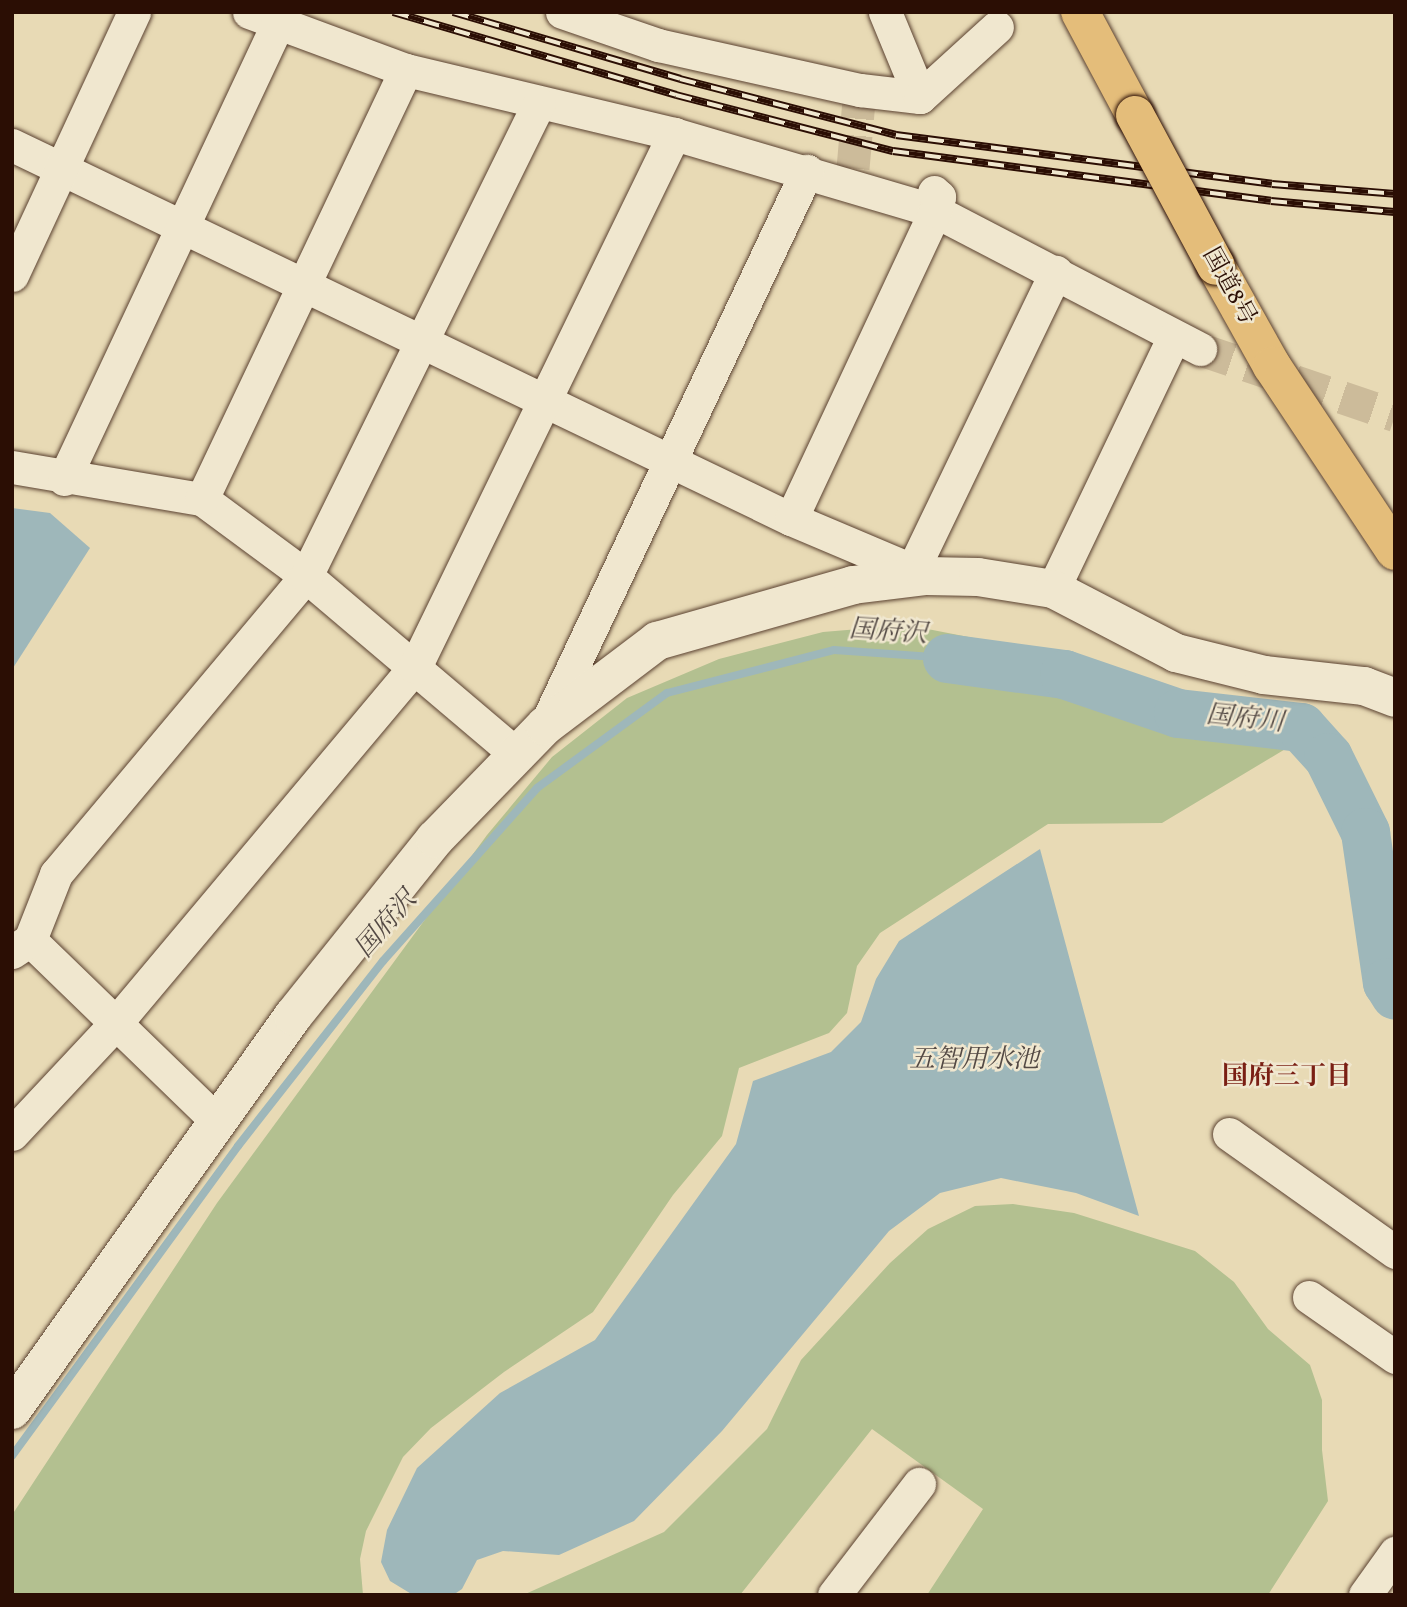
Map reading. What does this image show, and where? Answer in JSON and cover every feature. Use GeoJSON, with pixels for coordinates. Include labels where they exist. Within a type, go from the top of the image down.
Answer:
{"type":"FeatureCollection","features":[{"type":"Feature","properties":{"kind":"highway","name":"国道8号"},"geometry":{"type":"LineString","coordinates":[[1080,12],[1272,366],[1395,551]]}},
{"type":"Feature","properties":{"kind":"street"},"geometry":{"type":"LineString","coordinates":[[12,275],[134,12]]}},
{"type":"Feature","properties":{"kind":"street"},"geometry":{"type":"LineString","coordinates":[[562,12],[658,45],[860,90],[920,97],[997,27]]}},
{"type":"Feature","properties":{"kind":"street"},"geometry":{"type":"LineString","coordinates":[[885,12],[920,97]]}},
{"type":"Feature","properties":{"kind":"street"},"geometry":{"type":"LineString","coordinates":[[64,480],[183,226],[264,18],[406,70],[674,134],[936,211],[1187,343],[1054,589]]}},
{"type":"Feature","properties":{"kind":"street"},"geometry":{"type":"LineString","coordinates":[[202,499],[406,70]]}},
{"type":"Feature","properties":{"kind":"street"},"geometry":{"type":"LineString","coordinates":[[216,1120],[115,1024],[21,946],[56,874],[306,576],[538,103]]}},
{"type":"Feature","properties":{"kind":"street"},"geometry":{"type":"LineString","coordinates":[[12,1134],[115,1024],[415,667],[674,134]]}},
{"type":"Feature","properties":{"kind":"street"},"geometry":{"type":"LineString","coordinates":[[12,145],[792,519],[919,574]]}},
{"type":"Feature","properties":{"kind":"street"},"geometry":{"type":"LineString","coordinates":[[792,519],[936,211],[939,197],[931,189],[853,168]]}},
{"type":"Feature","properties":{"kind":"street"},"geometry":{"type":"LineString","coordinates":[[545,726],[668,460],[807,171]]}},
{"type":"Feature","properties":{"kind":"street"},"geometry":{"type":"LineString","coordinates":[[919,574],[1056,272]]}},
{"type":"Feature","properties":{"kind":"street"},"geometry":{"type":"LineString","coordinates":[[12,467],[64,480],[202,499],[306,576],[515,753]]}},
{"type":"Feature","properties":{"kind":"street"},"geometry":{"type":"LineString","coordinates":[[12,1410],[216,1120],[383,901],[515,753],[545,726],[657,642],[853,585],[919,574],[978,577],[1054,589],[1081,599],[1141,638],[1176,653],[1264,676],[1364,686],[1395,698]]}},
{"type":"Feature","properties":{"kind":"street"},"geometry":{"type":"LineString","coordinates":[[1229,1134],[1395,1252]]}},
{"type":"Feature","properties":{"kind":"street"},"geometry":{"type":"LineString","coordinates":[[1308,1297],[1395,1357]]}},
{"type":"Feature","properties":{"kind":"street"},"geometry":{"type":"LineString","coordinates":[[834,1595],[919,1485]]}},
{"type":"Feature","properties":{"kind":"street"},"geometry":{"type":"LineString","coordinates":[[1365,1595],[1395,1553]]}},
{"type":"Feature","properties":{"kind":"green space"},"geometry":{"type":"Polygon","coordinates":[[[907,625],[989,641],[1100,679],[1169,692],[1258,718],[1287,748],[1162,823],[1048,824],[880,933],[857,966],[847,1013],[829,1033],[739,1068],[722,1136],[673,1195],[593,1312],[504,1372],[431,1428],[403,1457],[366,1531],[360,1559],[363,1595],[12,1595],[12,1515],[217,1203],[487,835],[552,757],[627,698],[719,659],[823,632],[907,625]]]}},
{"type":"Feature","properties":{"kind":"green space"},"geometry":{"type":"Polygon","coordinates":[[[1013,1204],[1074,1213],[1195,1251],[1234,1282],[1268,1329],[1310,1365],[1322,1400],[1322,1450],[1328,1501],[1268,1595],[927,1595],[983,1509],[872,1429],[740,1595],[523,1595],[664,1532],[767,1429],[801,1360],[890,1263],[928,1229],[975,1206],[1013,1204]]]}},
{"type":"Feature","properties":{"kind":"water"},"geometry":{"type":"Polygon","coordinates":[[[12,508],[50,513],[90,548],[13,668],[12,508]]]}},
{"type":"Feature","properties":{"kind":"water","name":"五智用水池"},"geometry":{"type":"Polygon","coordinates":[[[1040,849],[1139,1216],[1076,1193],[1001,1178],[940,1193],[889,1231],[722,1431],[634,1521],[559,1555],[503,1551],[477,1560],[462,1589],[453,1595],[413,1595],[390,1581],[381,1562],[387,1530],[417,1468],[500,1393],[595,1340],[736,1144],[753,1081],[831,1052],[861,1022],[876,979],[899,941],[1040,849]]]}},
{"type":"Feature","properties":{"kind":"waterway","name":"国府沢"},"geometry":{"type":"LineString","coordinates":[[12,1456],[238,1146],[383,961],[537,788],[667,693],[834,650],[947,658]]}},
{"type":"Feature","properties":{"kind":"waterway","name":"国府川"},"geometry":{"type":"LineString","coordinates":[[947,658],[1064,674],[1178,713],[1301,727],[1328,757],[1365,832],[1387,982],[1395,995]]}},
{"type":"Feature","properties":{"kind":"tunnel"},"geometry":{"type":"LineString","coordinates":[[853,168],[860,90]]}},
{"type":"Feature","properties":{"kind":"tunnel"},"geometry":{"type":"LineString","coordinates":[[1200,349],[1395,415]]}},
{"type":"Feature","properties":{"kind":"railway"},"geometry":{"type":"LineString","coordinates":[[393,12],[676,95],[893,151],[1271,201],[1395,212]]}},
{"type":"Feature","properties":{"kind":"railway"},"geometry":{"type":"LineString","coordinates":[[453,12],[680,79],[896,135],[1272,184],[1395,194]]}},
{"type":"Feature","properties":{"kind":"district","name":"国府三丁目"},"geometry":{"type":"Point","coordinates":[1287,1078]}}]}
